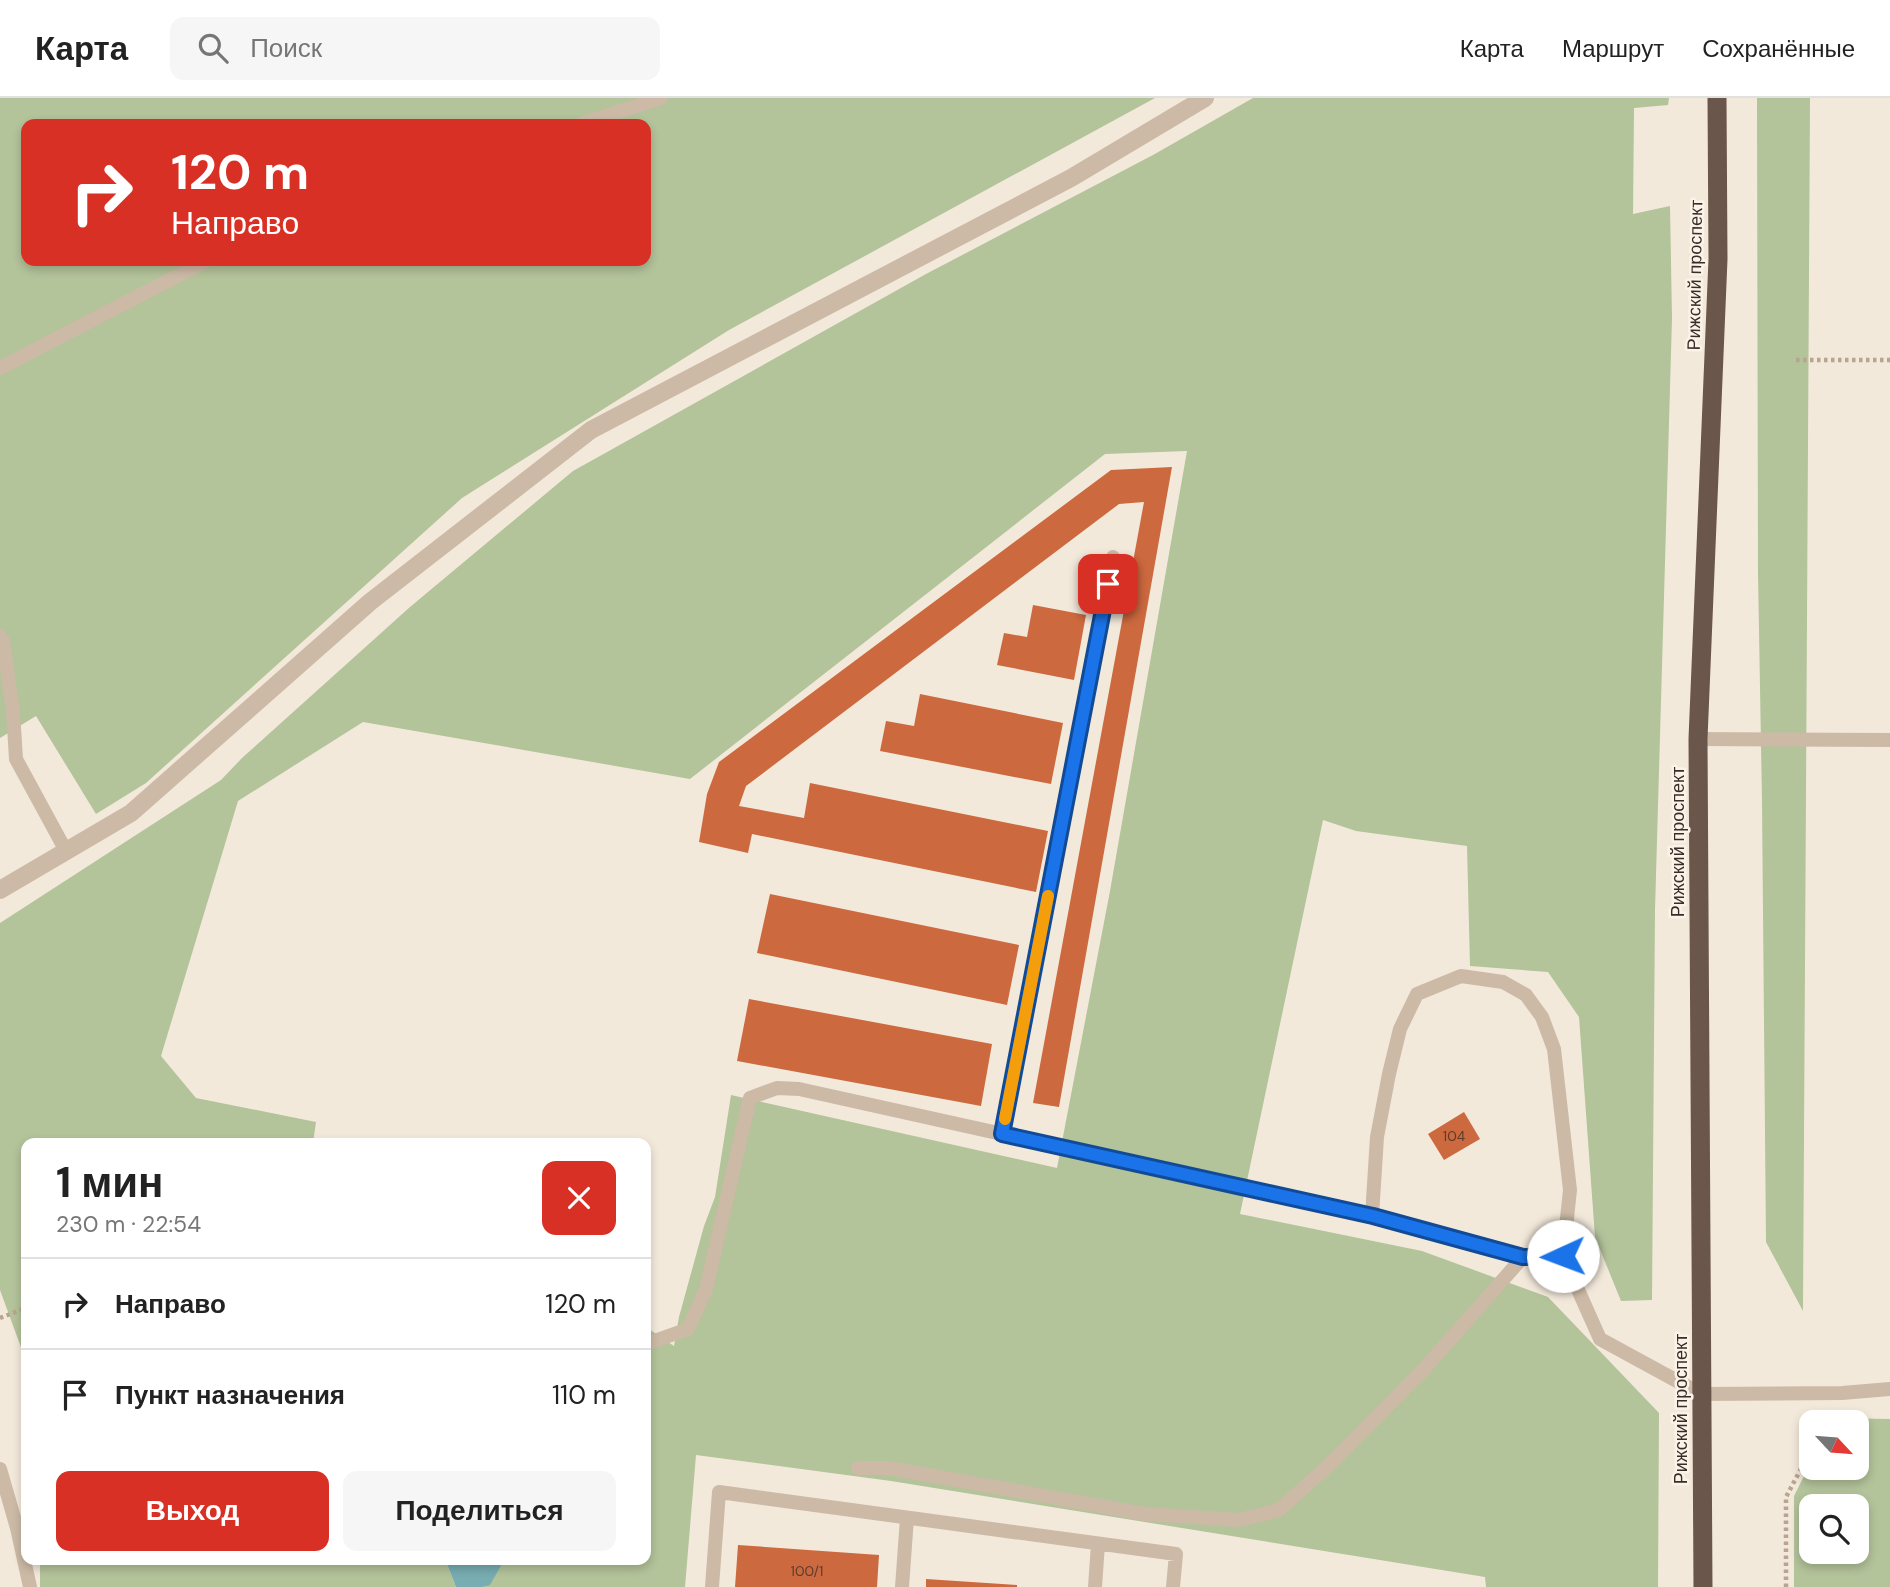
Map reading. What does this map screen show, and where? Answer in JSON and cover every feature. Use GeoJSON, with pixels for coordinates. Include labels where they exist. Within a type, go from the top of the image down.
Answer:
{"type":"FeatureCollection","features":[{"type":"Feature","properties":{"kind":"highway","name":"Рижский проспект"},"geometry":{"type":"LineString","coordinates":[[1703,1587],[1698,739],[1718,259],[1717,98]]}},
{"type":"Feature","properties":{"kind":"street"},"geometry":{"type":"LineString","coordinates":[[0,890],[131,813],[370,602],[591,430],[1071,178],[1205,98]]}},
{"type":"Feature","properties":{"kind":"lane"},"geometry":{"type":"LineString","coordinates":[[597,119],[662,98]]}},
{"type":"Feature","properties":{"kind":"lane"},"geometry":{"type":"LineString","coordinates":[[0,368],[196,266]]}},
{"type":"Feature","properties":{"kind":"lane"},"geometry":{"type":"LineString","coordinates":[[1002,1134],[1113,557]]}},
{"type":"Feature","properties":{"kind":"lane"},"geometry":{"type":"LineString","coordinates":[[0,636],[3,641],[13,711],[16,759],[66,851]]}},
{"type":"Feature","properties":{"kind":"lane"},"geometry":{"type":"LineString","coordinates":[[1698,739],[1890,740]]}},
{"type":"Feature","properties":{"kind":"lane"},"geometry":{"type":"LineString","coordinates":[[1373,1216],[1377,1137],[1400,1029],[1417,994],[1461,976],[1503,982],[1526,996],[1542,1017],[1554,1049],[1570,1190],[1563,1256],[1600,1339],[1701,1394],[1842,1393],[1890,1389]]}},
{"type":"Feature","properties":{"kind":"lane"},"geometry":{"type":"LineString","coordinates":[[651,1342],[688,1329],[706,1289],[750,1098],[777,1088],[799,1089],[1373,1216],[1523,1257],[1563,1256]]}},
{"type":"Feature","properties":{"kind":"lane"},"geometry":{"type":"LineString","coordinates":[[858,1468],[888,1468],[1145,1514],[1240,1520],[1279,1510],[1328,1466],[1424,1369],[1523,1257]]}},
{"type":"Feature","properties":{"kind":"lane"},"geometry":{"type":"LineString","coordinates":[[0,1469],[21,1546]]}},
{"type":"Feature","properties":{"kind":"lane"},"geometry":{"type":"LineString","coordinates":[[712,1587],[719,1492],[1176,1554],[1173,1587]]}},
{"type":"Feature","properties":{"kind":"lane"},"geometry":{"type":"LineString","coordinates":[[902,1587],[907,1518]]}},
{"type":"Feature","properties":{"kind":"lane"},"geometry":{"type":"LineString","coordinates":[[1095,1587],[1098,1544]]}},
{"type":"Feature","properties":{"kind":"lane"},"geometry":{"type":"LineString","coordinates":[[25,1565],[30,1587]]}},
{"type":"Feature","properties":{"kind":"path"},"geometry":{"type":"LineString","coordinates":[[1796,360],[1890,360]]}},
{"type":"Feature","properties":{"kind":"path"},"geometry":{"type":"LineString","coordinates":[[0,1318],[21,1310]]}},
{"type":"Feature","properties":{"kind":"path"},"geometry":{"type":"LineString","coordinates":[[1786,1587],[1786,1497],[1799,1473]]}},
{"type":"Feature","properties":{"kind":"green space"},"geometry":{"type":"Polygon","coordinates":[[[0,98],[1155,98],[729,330],[462,498],[146,783],[96,814],[36,716],[0,738],[0,98]]]}},
{"type":"Feature","properties":{"kind":"green space"},"geometry":{"type":"Polygon","coordinates":[[[1253,98],[1669,98],[1668,105],[1634,108],[1633,214],[1670,206],[1672,318],[1655,910],[1652,1300],[1621,1301],[1595,1237],[1579,1017],[1548,972],[1470,966],[1467,846],[1356,831],[1323,820],[1240,1214],[1422,1251],[1548,1297],[1659,1413],[1658,1587],[1486,1587],[1485,1577],[891,1481],[696,1455],[685,1587],[482,1587],[490,1584],[501,1565],[651,1565],[651,1330],[674,1346],[679,1317],[704,1226],[715,1197],[731,1095],[1057,1168],[1110,891],[1187,451],[1105,454],[690,779],[363,722],[238,801],[161,1056],[196,1098],[316,1122],[314,1138],[21,1138],[21,1347],[0,1290],[0,923],[221,780],[410,607],[573,471],[926,274],[1153,155],[1253,98]]]}},
{"type":"Feature","properties":{"kind":"green space"},"geometry":{"type":"Polygon","coordinates":[[[1757,98],[1810,98],[1803,1311],[1766,1242],[1758,573],[1757,98]]]}},
{"type":"Feature","properties":{"kind":"green space"},"geometry":{"type":"Polygon","coordinates":[[[1869,1419],[1890,1419],[1890,1587],[1794,1587],[1794,1496],[1802,1480],[1869,1480],[1869,1419]]]}},
{"type":"Feature","properties":{"kind":"green space"},"geometry":{"type":"Polygon","coordinates":[[[40,1565],[447,1565],[456,1587],[40,1587],[40,1565]]]}},
{"type":"Feature","properties":{"kind":"water"},"geometry":{"type":"Polygon","coordinates":[[[447,1565],[502,1565],[490,1585],[456,1587],[447,1565]]]}},
{"type":"Feature","properties":{"kind":"building"},"geometry":{"type":"Polygon","coordinates":[[[1172,467],[1059,1107],[1033,1103],[1144,502],[1119,504],[746,786],[739,806],[804,818],[810,783],[1048,831],[1036,892],[752,834],[748,853],[699,842],[707,794],[719,762],[1111,470],[1172,467]]]}},
{"type":"Feature","properties":{"kind":"building"},"geometry":{"type":"Polygon","coordinates":[[[1033,605],[1086,615],[1074,680],[997,665],[1004,633],[1027,637],[1033,605]]]}},
{"type":"Feature","properties":{"kind":"building"},"geometry":{"type":"Polygon","coordinates":[[[920,694],[1063,723],[1051,784],[880,751],[886,721],[914,726],[920,694]]]}},
{"type":"Feature","properties":{"kind":"building"},"geometry":{"type":"Polygon","coordinates":[[[770,894],[1019,945],[1007,1005],[757,953],[770,894]]]}},
{"type":"Feature","properties":{"kind":"building"},"geometry":{"type":"Polygon","coordinates":[[[749,999],[992,1044],[981,1106],[737,1061],[749,999]]]}},
{"type":"Feature","properties":{"kind":"building"},"geometry":{"type":"Polygon","coordinates":[[[1464,1112],[1480,1139],[1444,1160],[1428,1134],[1464,1112]]]}},
{"type":"Feature","properties":{"kind":"building"},"geometry":{"type":"Polygon","coordinates":[[[738,1545],[879,1555],[877,1587],[735,1587],[738,1545]]]}},
{"type":"Feature","properties":{"kind":"building"},"geometry":{"type":"Polygon","coordinates":[[[926,1579],[1017,1585],[1017,1587],[926,1587],[926,1579]]]}},
{"type":"Feature","properties":{"kind":"slow traffic"},"geometry":{"type":"LineString","coordinates":[[1005,1119],[1048,896]]}},
{"type":"Feature","properties":{"kind":"route"},"geometry":{"type":"LineString","coordinates":[[1108,584],[1002,1134],[1373,1216],[1523,1257],[1563,1256]]}}]}
